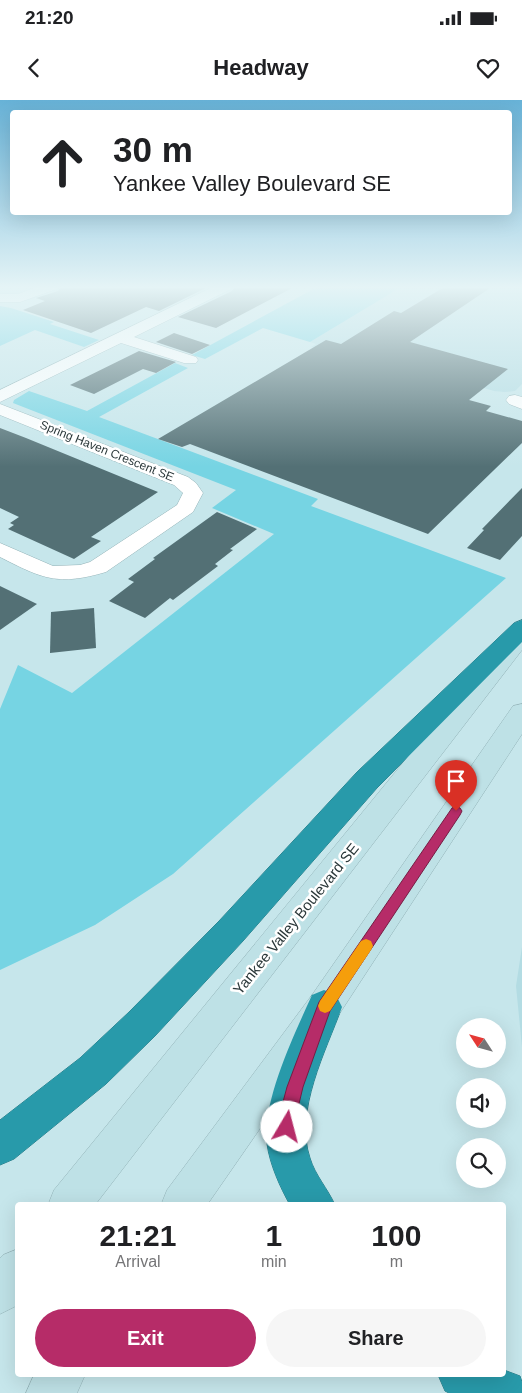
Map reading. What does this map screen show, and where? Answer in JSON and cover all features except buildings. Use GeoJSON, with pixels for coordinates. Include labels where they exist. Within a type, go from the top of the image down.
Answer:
{"type":"FeatureCollection","features":[{"type":"Feature","properties":{"kind":"highway"},"geometry":{"type":"LineString","coordinates":[[0,1145],[93,1071],[142,1024],[231,931],[367,780],[522,628]]}},
{"type":"Feature","properties":{"kind":"highway"},"geometry":{"type":"LineString","coordinates":[[312,1202],[293,1168],[286,1142],[288,1113],[292,1096],[324,1007]]}},
{"type":"Feature","properties":{"kind":"highway"},"geometry":{"type":"LineString","coordinates":[[466,1377],[503,1393]]}},
{"type":"Feature","properties":{"kind":"highway"},"geometry":{"type":"LineString","coordinates":[[504,1377],[522,1392]]}},
{"type":"Feature","properties":{"kind":"main road","name":"Yankee Valley Boulevard SE"},"geometry":{"type":"LineString","coordinates":[[71,1202],[522,633]]}},
{"type":"Feature","properties":{"kind":"main road"},"geometry":{"type":"LineString","coordinates":[[184,1202],[324,1007],[522,713]]}},
{"type":"Feature","properties":{"kind":"main road"},"geometry":{"type":"LineString","coordinates":[[0,1292],[15,1274]]}},
{"type":"Feature","properties":{"kind":"main road"},"geometry":{"type":"LineString","coordinates":[[49,1393],[61,1377]]}},
{"type":"Feature","properties":{"kind":"street"},"geometry":{"type":"LineString","coordinates":[[0,396],[103,346]]}},
{"type":"Feature","properties":{"kind":"street"},"geometry":{"type":"LineString","coordinates":[[147,346],[190,360]]}},
{"type":"Feature","properties":{"kind":"street","name":"Spring Haven Crescent SE"},"geometry":{"type":"LineString","coordinates":[[0,409],[181,481],[193,493],[186,508],[98,567],[85,572],[60,575],[50,573],[0,549]]}},
{"type":"Feature","properties":{"kind":"shaded area"},"geometry":{"type":"Polygon","coordinates":[[[208,346],[229,346],[205,359],[192,355],[208,346]]]}},
{"type":"Feature","properties":{"kind":"shaded area"},"geometry":{"type":"Polygon","coordinates":[[[522,346],[522,384],[515,391],[494,391],[347,348],[337,354],[311,347],[522,346]]]}},
{"type":"Feature","properties":{"kind":"shaded area"},"geometry":{"type":"Polygon","coordinates":[[[175,363],[188,368],[99,417],[318,499],[311,506],[506,578],[173,874],[95,925],[0,970],[0,709],[18,665],[72,693],[274,534],[212,508],[236,490],[13,403],[14,400],[29,391],[87,411],[175,363]]]}},
{"type":"Feature","properties":{"kind":"shaded area"},"geometry":{"type":"Polygon","coordinates":[[[522,947],[522,1047],[516,986],[522,947]]]}},
{"type":"Feature","properties":{"kind":"slow traffic"},"geometry":{"type":"LineString","coordinates":[[325,1006],[366,946]]}},
{"type":"Feature","properties":{"kind":"route"},"geometry":{"type":"LineString","coordinates":[[287,1127],[288,1113],[295,1087],[324,1007],[456,811]]}}]}
